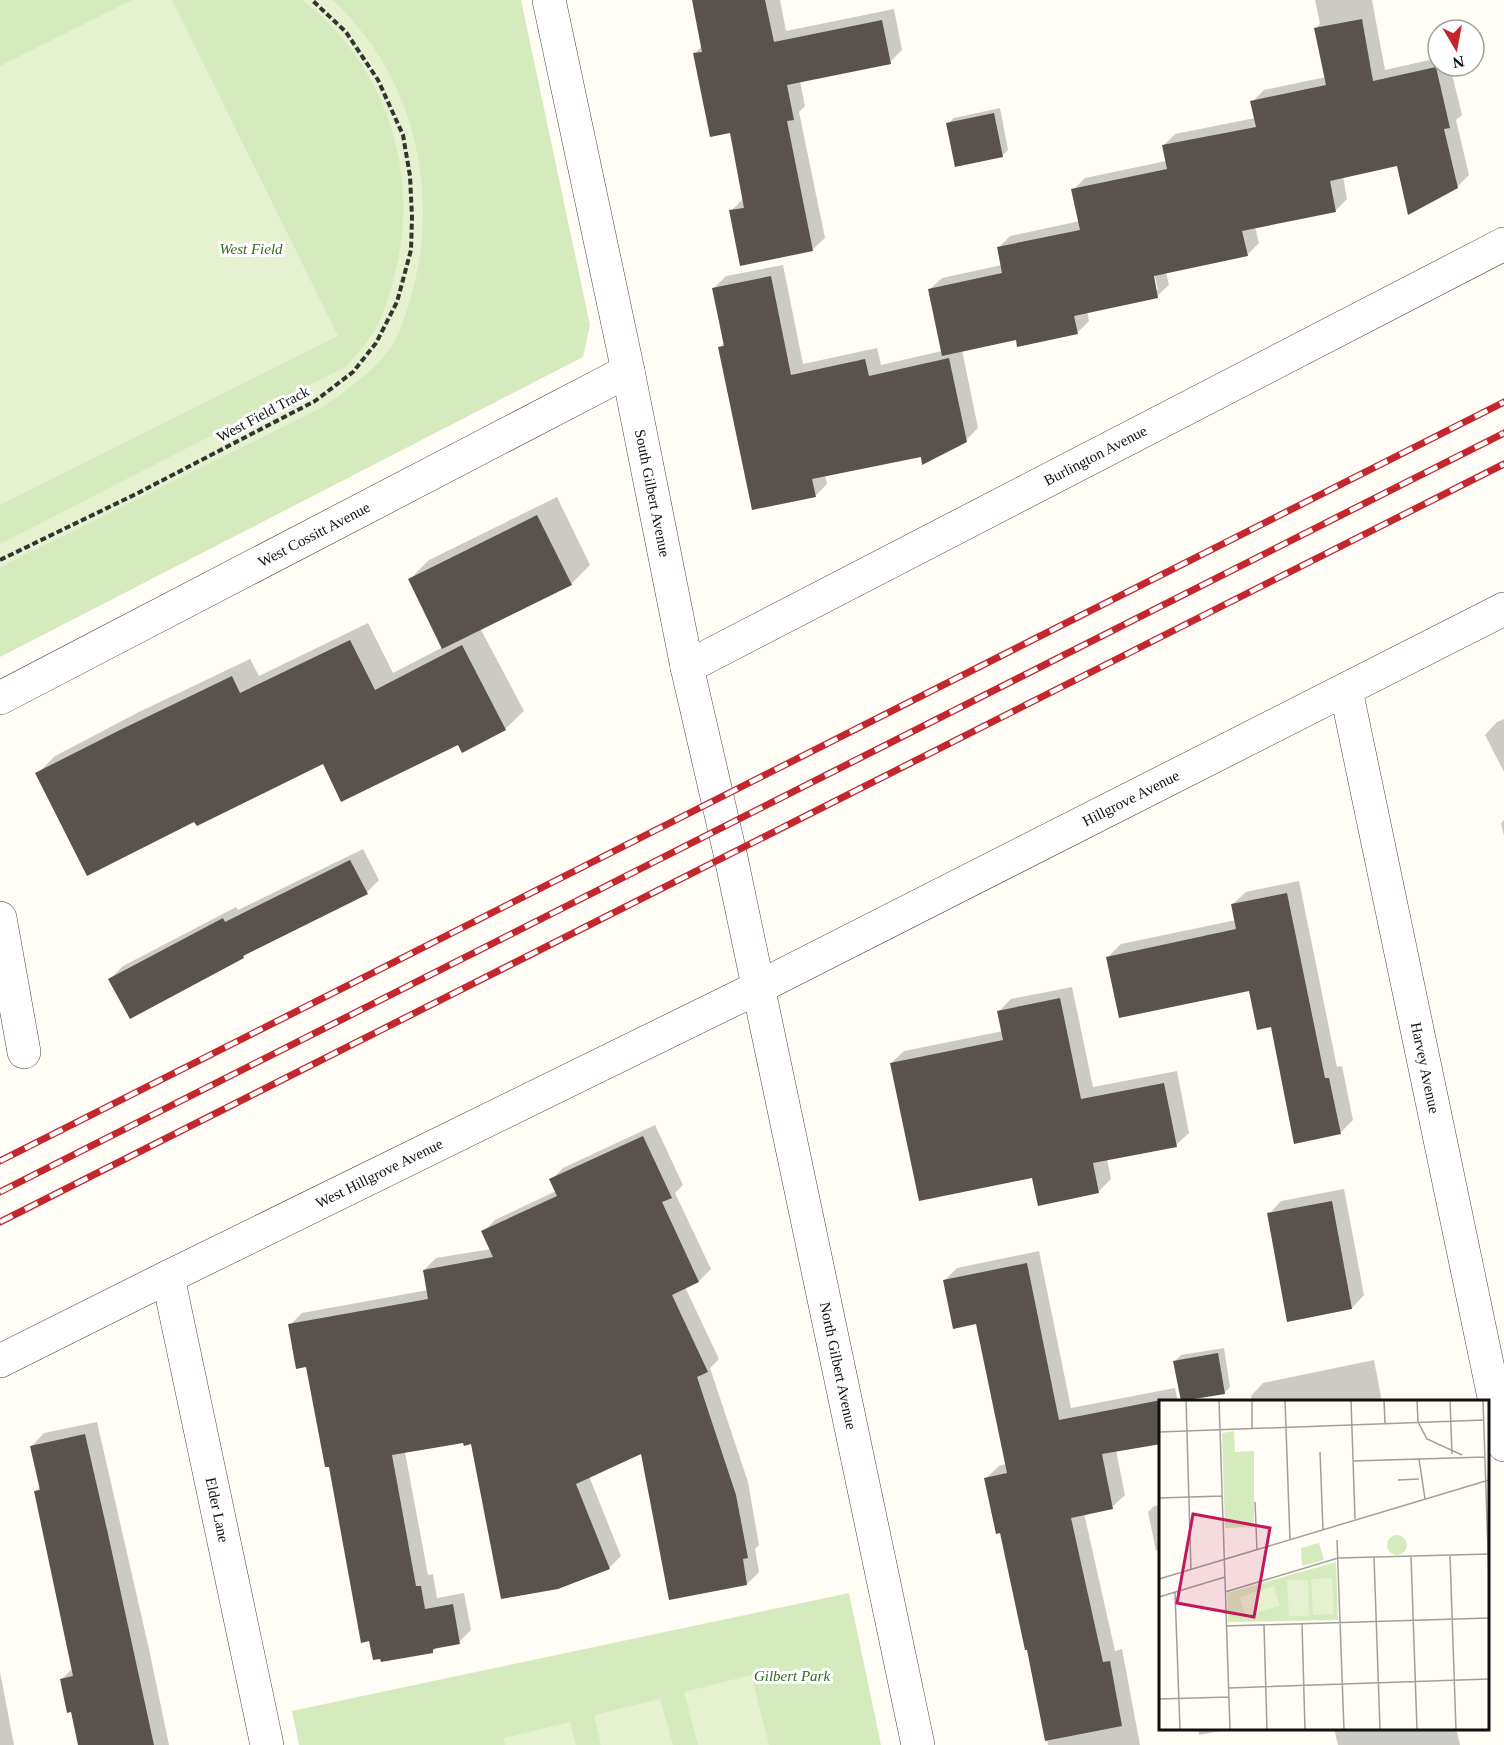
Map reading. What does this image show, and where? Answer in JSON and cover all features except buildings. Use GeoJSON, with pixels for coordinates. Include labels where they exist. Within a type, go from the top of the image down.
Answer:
{"type":"FeatureCollection","features":[{"type":"Feature","properties":{"kind":"street","name":"South Gilbert Avenue"},"geometry":{"type":"LineString","coordinates":[[549,0],[628,371],[687,667],[759,987]]}},
{"type":"Feature","properties":{"kind":"street","name":"Burlington Avenue"},"geometry":{"type":"LineString","coordinates":[[687,667],[1504,244]]}},
{"type":"Feature","properties":{"kind":"street","name":"West Cossitt Avenue"},"geometry":{"type":"LineString","coordinates":[[0,698],[628,371]]}},
{"type":"Feature","properties":{"kind":"street","name":"Hillgrove Avenue"},"geometry":{"type":"LineString","coordinates":[[759,987],[1504,609]]}},
{"type":"Feature","properties":{"kind":"street","name":"Harvey Avenue"},"geometry":{"type":"LineString","coordinates":[[1346,690],[1504,1445]]}},
{"type":"Feature","properties":{"kind":"street"},"geometry":{"type":"LineString","coordinates":[[0,918],[24,1052]]}},
{"type":"Feature","properties":{"kind":"street","name":"West Hillgrove Avenue"},"geometry":{"type":"LineString","coordinates":[[0,1361],[759,987]]}},
{"type":"Feature","properties":{"kind":"street","name":"North Gilbert Avenue"},"geometry":{"type":"LineString","coordinates":[[759,987],[918,1745]]}},
{"type":"Feature","properties":{"kind":"street","name":"Elder Lane"},"geometry":{"type":"LineString","coordinates":[[168,1277],[267,1745]]}},
{"type":"Feature","properties":{"kind":"path","name":"West Field Track"},"geometry":{"type":"LineString","coordinates":[[0,560],[136,494],[315,401],[353,372],[376,343],[398,302],[411,250],[410,176],[404,135],[378,80],[346,32],[312,0]]}},
{"type":"Feature","properties":{"kind":"green space","name":"West Field"},"geometry":{"type":"Polygon","coordinates":[[[0,0],[521,0],[590,325],[583,357],[0,657],[0,0]]]}},
{"type":"Feature","properties":{"kind":"green space"},"geometry":{"type":"Polygon","coordinates":[[[132,0],[172,0],[338,336],[0,505],[0,66],[132,0]]]}},
{"type":"Feature","properties":{"kind":"green space"},"geometry":{"type":"Polygon","coordinates":[[[302,0],[332,0],[360,29],[382,61],[400,96],[413,133],[420,172],[423,211],[421,250],[409,303],[394,343],[368,373],[325,406],[0,567],[0,544],[347,366],[375,330],[392,284],[402,232],[403,194],[399,157],[389,121],[375,87],[355,55],[331,26],[302,0]]]}},
{"type":"Feature","properties":{"kind":"green space","name":"Gilbert Park"},"geometry":{"type":"Polygon","coordinates":[[[849,1593],[881,1745],[299,1745],[292,1711],[849,1593]]]}},
{"type":"Feature","properties":{"kind":"green space"},"geometry":{"type":"Polygon","coordinates":[[[751,1675],[769,1745],[698,1745],[684,1692],[751,1675]]]}},
{"type":"Feature","properties":{"kind":"green space"},"geometry":{"type":"Polygon","coordinates":[[[660,1699],[673,1745],[601,1745],[594,1715],[660,1699]]]}},
{"type":"Feature","properties":{"kind":"green space"},"geometry":{"type":"Polygon","coordinates":[[[570,1722],[576,1745],[505,1745],[504,1738],[570,1722]]]}},
{"type":"Feature","properties":{"kind":"railway"},"geometry":{"type":"LineString","coordinates":[[0,1161],[1504,402]]}},
{"type":"Feature","properties":{"kind":"railway"},"geometry":{"type":"LineString","coordinates":[[0,1192],[1504,433]]}},
{"type":"Feature","properties":{"kind":"railway"},"geometry":{"type":"LineString","coordinates":[[0,1222],[1504,464]]}}]}
